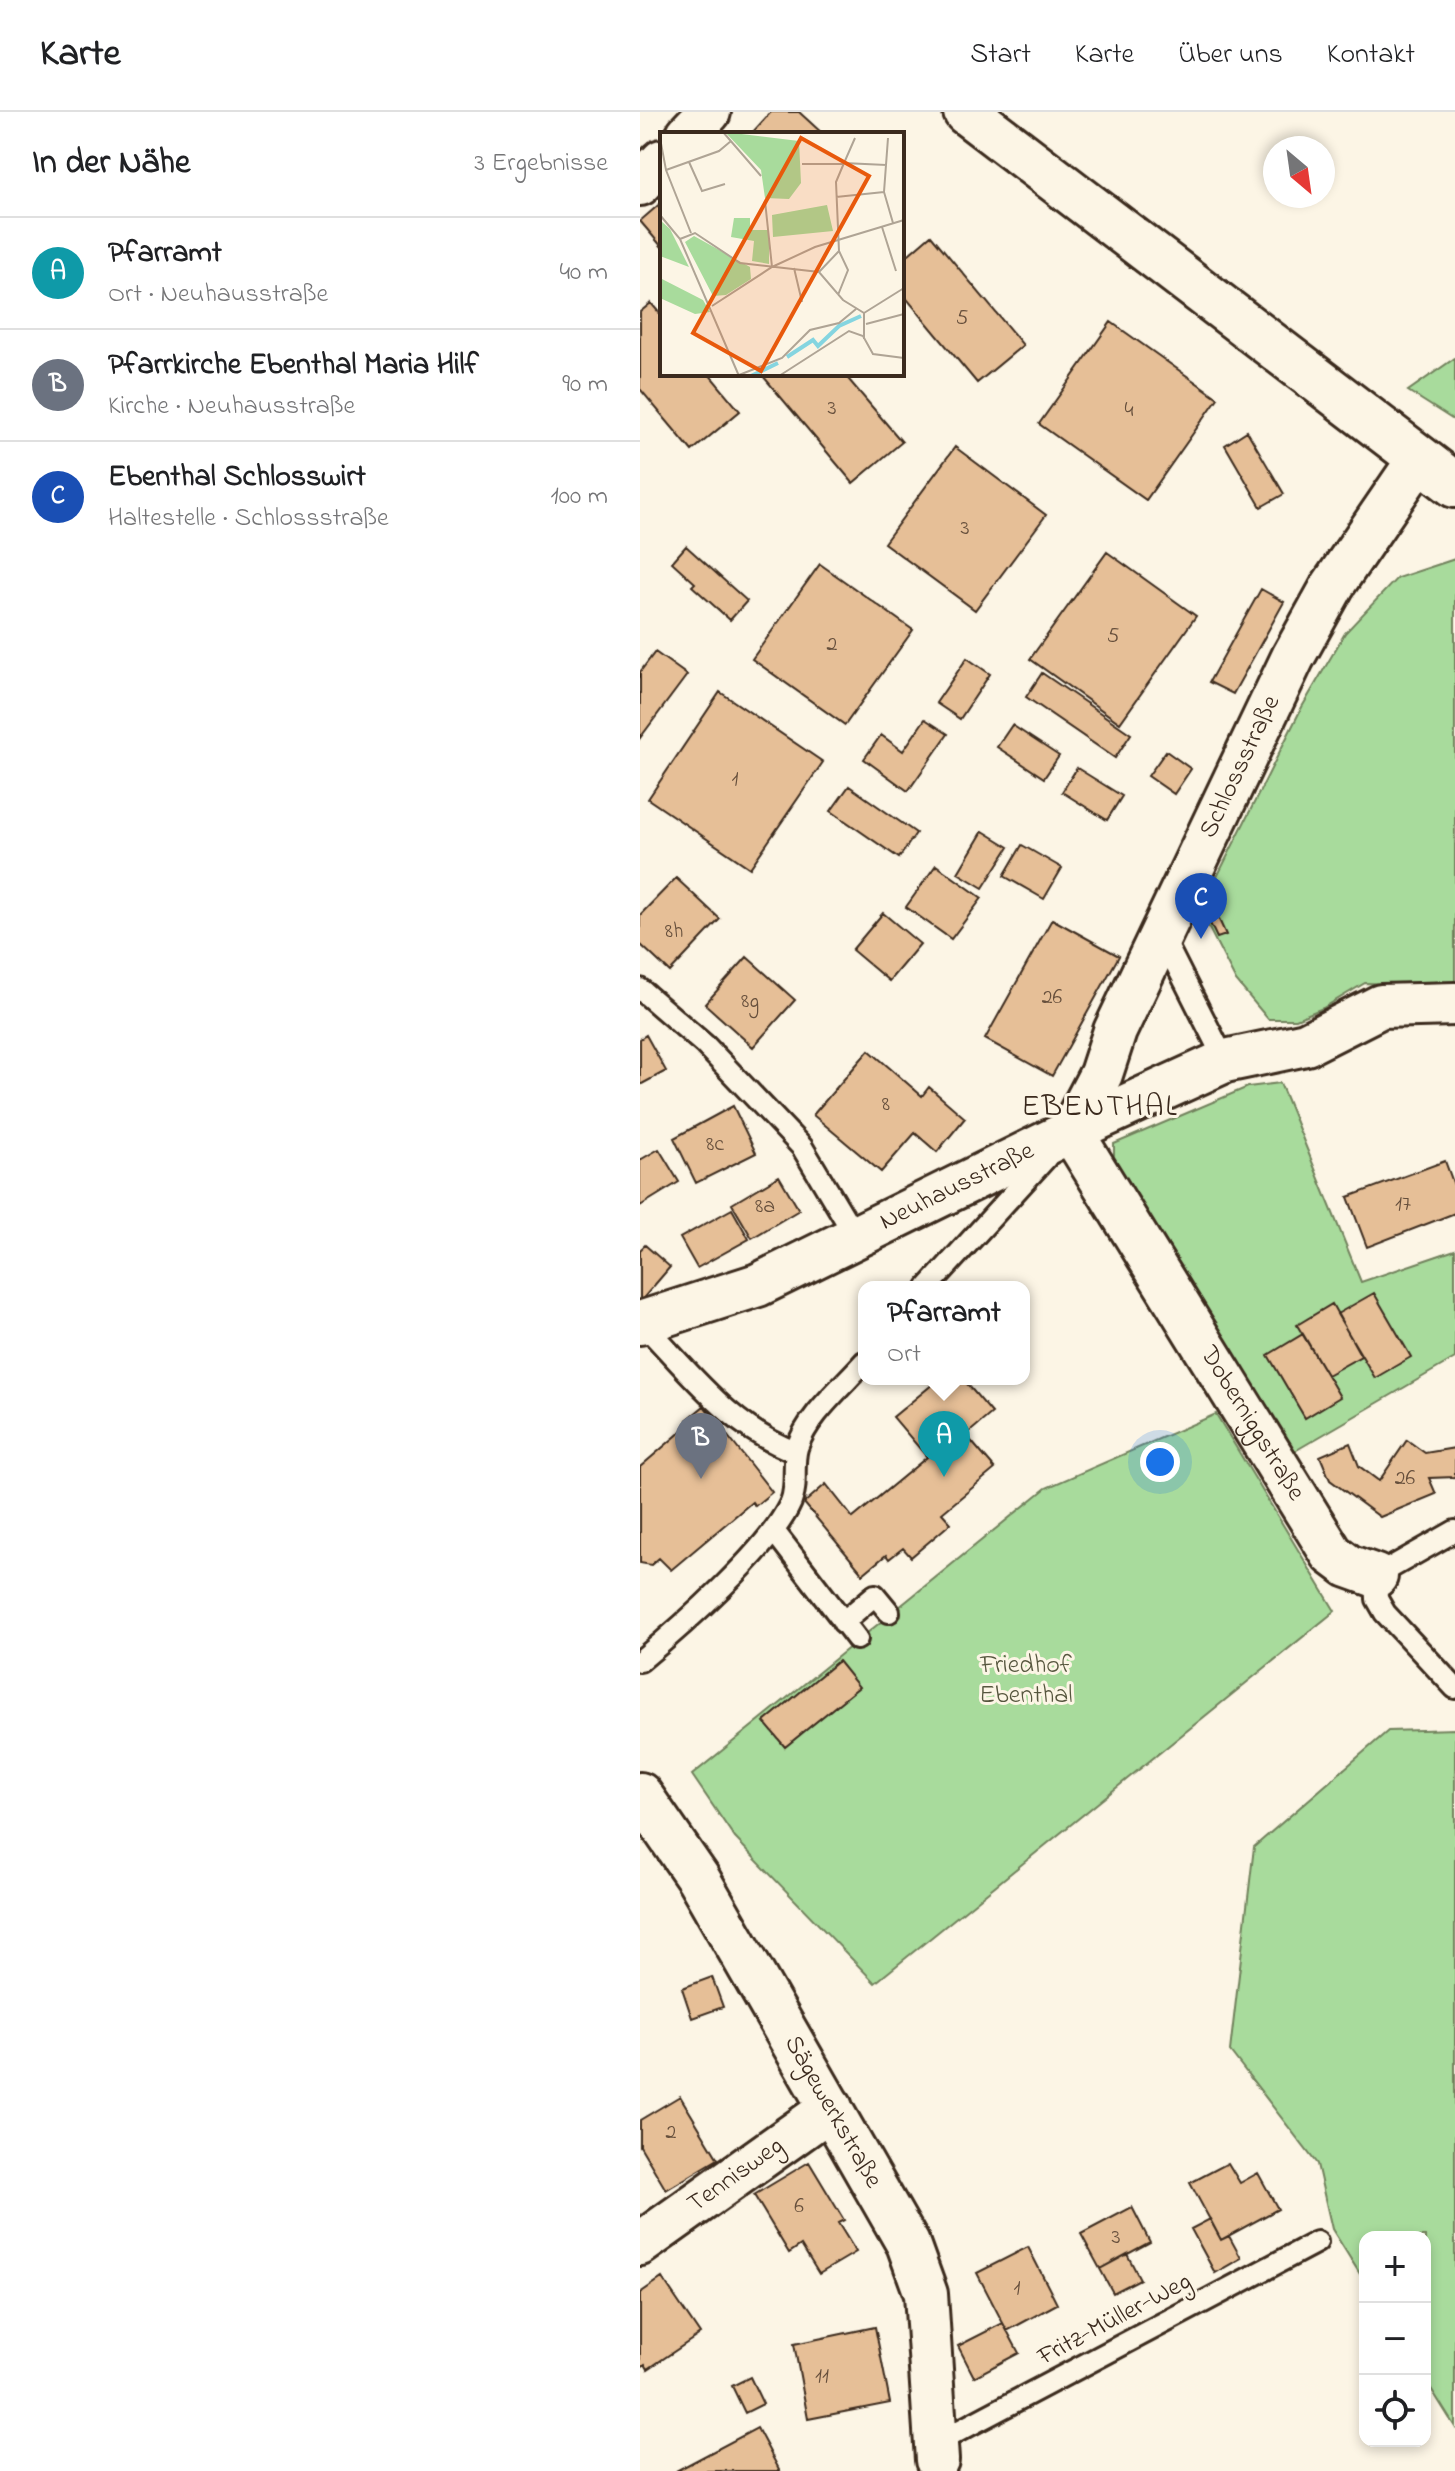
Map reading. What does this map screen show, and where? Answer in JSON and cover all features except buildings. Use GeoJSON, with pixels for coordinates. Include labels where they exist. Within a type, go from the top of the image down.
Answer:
{"type":"FeatureCollection","features":[{"type":"Feature","properties":{"kind":"main road"},"geometry":{"type":"LineString","coordinates":[[966,112],[1455,485]]}},
{"type":"Feature","properties":{"kind":"street"},"geometry":{"type":"LineString","coordinates":[[690,132],[709,112]]}},
{"type":"Feature","properties":{"kind":"street"},"geometry":{"type":"LineString","coordinates":[[640,184],[660,163]]}},
{"type":"Feature","properties":{"kind":"street","name":"Schlossstraße"},"geometry":{"type":"LineString","coordinates":[[1071,1131],[1101,1074],[1115,1031],[1160,933],[1293,657],[1333,585],[1419,459]]}},
{"type":"Feature","properties":{"kind":"street","name":"Neuhausstraße"},"geometry":{"type":"LineString","coordinates":[[641,1323],[758,1285],[857,1239],[1071,1131],[1225,1061],[1306,1044],[1381,1006],[1455,1004]]}},
{"type":"Feature","properties":{"kind":"street","name":"Doberniggstraße"},"geometry":{"type":"LineString","coordinates":[[1071,1131],[1332,1554],[1348,1566],[1376,1576]]}},
{"type":"Feature","properties":{"kind":"street","name":"Sägewerkstraße"},"geometry":{"type":"LineString","coordinates":[[640,1794],[698,1878],[831,2108],[921,2272],[930,2323],[931,2461]]}},
{"type":"Feature","properties":{"kind":"street","name":"Tennisweg"},"geometry":{"type":"LineString","coordinates":[[640,2244],[831,2108]]}},
{"type":"Feature","properties":{"kind":"lane"},"geometry":{"type":"LineString","coordinates":[[1160,933],[1225,1061]]}},
{"type":"Feature","properties":{"kind":"lane"},"geometry":{"type":"LineString","coordinates":[[640,989],[705,1045],[802,1147],[857,1239]]}},
{"type":"Feature","properties":{"kind":"lane"},"geometry":{"type":"LineString","coordinates":[[934,1281],[1071,1131]]}},
{"type":"Feature","properties":{"kind":"lane"},"geometry":{"type":"LineString","coordinates":[[641,1323],[745,1427],[770,1443],[796,1452]]}},
{"type":"Feature","properties":{"kind":"lane"},"geometry":{"type":"LineString","coordinates":[[640,1661],[675,1632],[774,1531],[792,1501],[796,1452],[803,1432],[858,1369]]}},
{"type":"Feature","properties":{"kind":"lane"},"geometry":{"type":"LineString","coordinates":[[774,1531],[857,1639]]}},
{"type":"Feature","properties":{"kind":"lane"},"geometry":{"type":"LineString","coordinates":[[1455,1531],[1376,1576],[1377,1599],[1385,1613],[1455,1688]]}},
{"type":"Feature","properties":{"kind":"lane"},"geometry":{"type":"LineString","coordinates":[[843,1622],[875,1595],[889,1612]]}},
{"type":"Feature","properties":{"kind":"lane","name":"Fritz-Müller-Weg"},"geometry":{"type":"LineString","coordinates":[[931,2461],[1317,2242]]}},
{"type":"Feature","properties":{"kind":"green space"},"geometry":{"type":"Polygon","coordinates":[[[1455,358],[1455,421],[1408,391],[1455,358]]]}},
{"type":"Feature","properties":{"kind":"green space"},"geometry":{"type":"Polygon","coordinates":[[[1455,559],[1455,986],[1365,983],[1323,1008],[1296,1019],[1268,1019],[1236,981],[1200,911],[1302,707],[1345,633],[1397,578],[1455,559]]]}},
{"type":"Feature","properties":{"kind":"green space"},"geometry":{"type":"Polygon","coordinates":[[[1280,1083],[1361,1282],[1455,1250],[1455,1358],[1288,1455],[1106,1159],[1114,1155],[1114,1144],[1248,1087],[1280,1083]]]}},
{"type":"Feature","properties":{"kind":"green space","name":"Friedhof Ebenthal"},"geometry":{"type":"Polygon","coordinates":[[[1216,1414],[1335,1611],[875,1983],[735,1838],[692,1775],[1046,1488],[1216,1414]]]}},
{"type":"Feature","properties":{"kind":"green space"},"geometry":{"type":"Polygon","coordinates":[[[1455,1729],[1455,2427],[1431,2389],[1431,2231],[1359,2231],[1359,2272],[1332,2229],[1317,2164],[1230,2051],[1254,1847],[1388,1731],[1455,1729]]]}},
{"type":"Feature","properties":{"kind":"place","name":"Ebenthal Schlosswirt"},"geometry":{"type":"Point","coordinates":[1201,939]}},
{"type":"Feature","properties":{"kind":"place","name":"Pfarramt"},"geometry":{"type":"Point","coordinates":[944,1477]}},
{"type":"Feature","properties":{"kind":"place","name":"Pfarrkirche Ebenthal Maria Hilf"},"geometry":{"type":"Point","coordinates":[701,1479]}},
{"type":"Feature","properties":{"kind":"district","name":"EBENTHAL"},"geometry":{"type":"Point","coordinates":[1100,1108]}}]}
